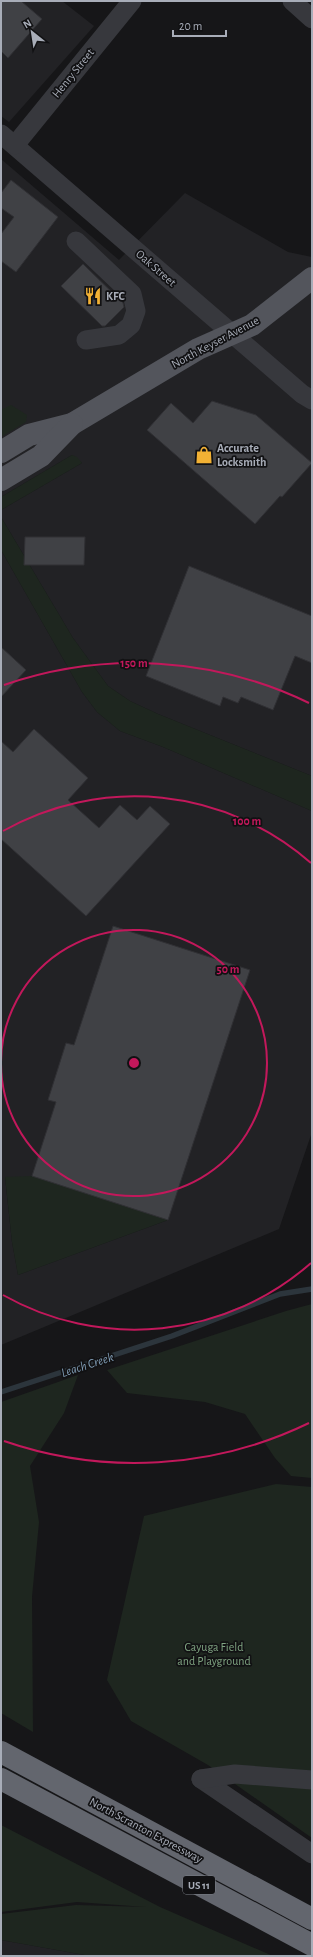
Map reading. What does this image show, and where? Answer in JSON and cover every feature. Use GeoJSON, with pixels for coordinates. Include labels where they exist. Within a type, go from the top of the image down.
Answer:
{"type":"FeatureCollection","features":[{"type":"Feature","properties":{"kind":"highway","name":"North Scranton Expressway"},"geometry":{"type":"LineString","coordinates":[[1,1752],[312,1919]]}},
{"type":"Feature","properties":{"kind":"highway","name":"North Scranton Expressway"},"geometry":{"type":"LineString","coordinates":[[1,1779],[312,1946]]}},
{"type":"Feature","properties":{"kind":"main road","name":"North Keyser Avenue"},"geometry":{"type":"LineString","coordinates":[[1,480],[41,456],[72,424],[198,349],[252,325],[312,278]]}},
{"type":"Feature","properties":{"kind":"main road","name":"North Keyser Avenue"},"geometry":{"type":"LineString","coordinates":[[1,452],[29,435],[72,424]]}},
{"type":"Feature","properties":{"kind":"street","name":"Henry Street"},"geometry":{"type":"LineString","coordinates":[[8,140],[132,1]]}},
{"type":"Feature","properties":{"kind":"street"},"geometry":{"type":"LineString","coordinates":[[292,1],[312,19]]}},
{"type":"Feature","properties":{"kind":"street","name":"Oak Street"},"geometry":{"type":"LineString","coordinates":[[8,140],[302,394],[312,400]]}},
{"type":"Feature","properties":{"kind":"street"},"geometry":{"type":"LineString","coordinates":[[76,241],[132,294],[136,310],[130,325],[118,335],[86,340]]}},
{"type":"Feature","properties":{"kind":"street"},"geometry":{"type":"LineString","coordinates":[[312,1780],[235,1774],[201,1779],[312,1854]]}},
{"type":"Feature","properties":{"kind":"shaded area"},"geometry":{"type":"Polygon","coordinates":[[[1,1],[62,1],[94,26],[9,122],[1,116],[1,1]]]}},
{"type":"Feature","properties":{"kind":"shaded area"},"geometry":{"type":"Polygon","coordinates":[[[1,159],[119,260],[185,193],[288,252],[312,257],[312,776],[158,714],[130,701],[108,686],[73,638],[1,517],[1,510],[82,463],[72,455],[1,497],[1,159]]]}},
{"type":"Feature","properties":{"kind":"shaded area"},"geometry":{"type":"Polygon","coordinates":[[[1,550],[82,692],[97,712],[120,731],[163,747],[312,811],[312,1132],[279,1229],[1,1345],[1,550]],[[5,1177],[12,1242],[18,1275],[168,1220],[5,1177]]]}},
{"type":"Feature","properties":{"kind":"shaded area"},"geometry":{"type":"Polygon","coordinates":[[[1,1940],[90,1956],[1,1956],[1,1940]]]}},
{"type":"Feature","properties":{"kind":"green space"},"geometry":{"type":"Polygon","coordinates":[[[11,405],[27,415],[26,422],[1,437],[1,410],[11,405]]]}},
{"type":"Feature","properties":{"kind":"green space"},"geometry":{"type":"Polygon","coordinates":[[[72,455],[77,457],[82,463],[1,510],[1,497],[72,455]]]}},
{"type":"Feature","properties":{"kind":"green space"},"geometry":{"type":"Polygon","coordinates":[[[1,517],[73,638],[108,686],[130,701],[158,714],[312,776],[312,811],[163,747],[120,731],[97,712],[82,692],[1,550],[1,517]]]}},
{"type":"Feature","properties":{"kind":"green space"},"geometry":{"type":"Polygon","coordinates":[[[32,1176],[168,1220],[18,1275],[12,1242],[5,1177],[32,1176]]]}},
{"type":"Feature","properties":{"kind":"green space"},"geometry":{"type":"Polygon","coordinates":[[[312,1304],[312,1478],[291,1476],[275,1458],[245,1414],[205,1402],[127,1393],[107,1370],[286,1311],[312,1304]]]}},
{"type":"Feature","properties":{"kind":"green space"},"geometry":{"type":"Polygon","coordinates":[[[78,1375],[64,1413],[30,1466],[39,1522],[32,1597],[33,1732],[1,1713],[1,1402],[78,1375]]]}},
{"type":"Feature","properties":{"kind":"green space","name":"Cayuga Field and Playground"},"geometry":{"type":"Polygon","coordinates":[[[276,1484],[312,1487],[312,1838],[208,1765],[131,1721],[107,1680],[144,1516],[276,1484]]]}},
{"type":"Feature","properties":{"kind":"green space"},"geometry":{"type":"Polygon","coordinates":[[[1,1825],[160,1907],[273,1956],[90,1956],[1,1940],[1,1914],[76,1905],[146,1907],[77,1902],[1,1912],[1,1825]]]}},
{"type":"Feature","properties":{"kind":"building"},"geometry":{"type":"Polygon","coordinates":[[[1,1],[21,1],[42,19],[8,58],[1,51],[1,1]]]}},
{"type":"Feature","properties":{"kind":"building"},"geometry":{"type":"Polygon","coordinates":[[[11,180],[58,217],[16,272],[1,261],[1,234],[14,217],[1,208],[1,193],[11,180]]]}},
{"type":"Feature","properties":{"kind":"building","name":"KFC"},"geometry":{"type":"Polygon","coordinates":[[[83,264],[123,303],[124,307],[105,326],[102,326],[61,286],[83,264]]]}},
{"type":"Feature","properties":{"kind":"building"},"geometry":{"type":"Polygon","coordinates":[[[212,401],[256,415],[312,463],[282,497],[280,496],[255,524],[147,430],[171,403],[193,423],[212,401]]]}},
{"type":"Feature","properties":{"kind":"building"},"geometry":{"type":"Polygon","coordinates":[[[25,537],[85,537],[84,565],[24,565],[25,537]]]}},
{"type":"Feature","properties":{"kind":"building"},"geometry":{"type":"Polygon","coordinates":[[[189,566],[312,616],[312,663],[295,656],[273,710],[241,697],[238,703],[223,697],[220,706],[146,676],[189,566]]]}},
{"type":"Feature","properties":{"kind":"building"},"geometry":{"type":"Polygon","coordinates":[[[1,647],[26,670],[1,697],[1,647]]]}},
{"type":"Feature","properties":{"kind":"building"},"geometry":{"type":"Polygon","coordinates":[[[34,729],[88,778],[68,800],[99,828],[120,805],[137,820],[150,806],[170,824],[86,916],[1,839],[1,741],[13,752],[34,729]]]}},
{"type":"Feature","properties":{"kind":"building"},"geometry":{"type":"Polygon","coordinates":[[[113,926],[250,970],[168,1220],[32,1176],[56,1102],[48,1100],[66,1043],[74,1045],[113,926]]]}},
{"type":"Feature","properties":{"kind":"waterway","name":"Leach Creek"},"geometry":{"type":"LineString","coordinates":[[1,1392],[172,1336],[280,1294],[312,1289]]}},
{"type":"Feature","properties":{"kind":"place","name":"KFC"},"geometry":{"type":"Point","coordinates":[93,296]}},
{"type":"Feature","properties":{"kind":"place","name":"Accurate Locksmith"},"geometry":{"type":"Point","coordinates":[204,455]}}]}
